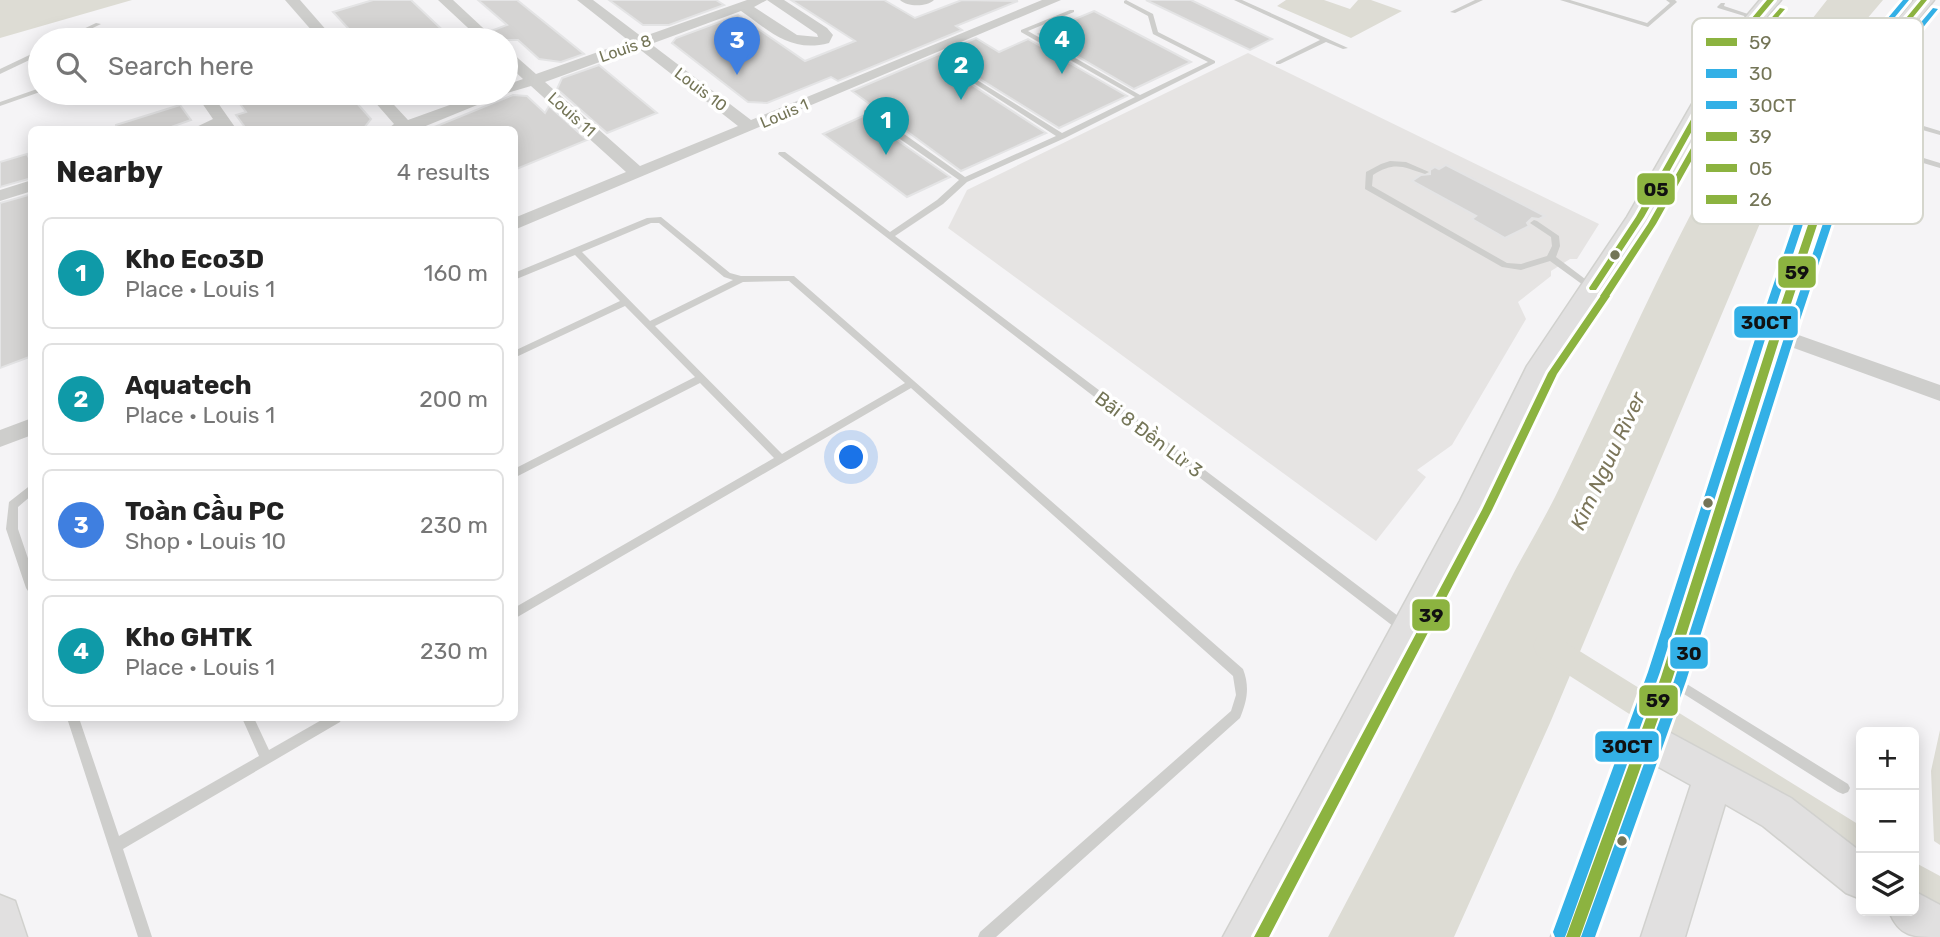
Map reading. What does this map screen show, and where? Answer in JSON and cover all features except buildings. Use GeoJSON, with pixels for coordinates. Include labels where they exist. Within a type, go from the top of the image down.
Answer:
{"type":"FeatureCollection","features":[{"type":"Feature","properties":{"kind":"main road"},"geometry":{"type":"LineString","coordinates":[[1905,18],[1924,0]]}},
{"type":"Feature","properties":{"kind":"main road"},"geometry":{"type":"LineString","coordinates":[[1245,937],[1475,503],[1541,366],[1640,217],[1692,127]]}},
{"type":"Feature","properties":{"kind":"main road"},"geometry":{"type":"LineString","coordinates":[[1573,937],[1648,733],[1813,224]]}},
{"type":"Feature","properties":{"kind":"main road"},"geometry":{"type":"LineString","coordinates":[[1648,733],[1714,776],[1777,812],[1856,874]]}},
{"type":"Feature","properties":{"kind":"main road"},"geometry":{"type":"LineString","coordinates":[[1663,937],[1714,776]]}},
{"type":"Feature","properties":{"kind":"main road"},"geometry":{"type":"LineString","coordinates":[[0,915],[5,937]]}},
{"type":"Feature","properties":{"kind":"main road"},"geometry":{"type":"LineString","coordinates":[[1918,916],[1940,930]]}},
{"type":"Feature","properties":{"kind":"street"},"geometry":{"type":"LineString","coordinates":[[292,0],[317,28]]}},
{"type":"Feature","properties":{"kind":"street"},"geometry":{"type":"LineString","coordinates":[[445,0],[476,28]]}},
{"type":"Feature","properties":{"kind":"street","name":"Louis 8"},"geometry":{"type":"LineString","coordinates":[[518,86],[760,0]]}},
{"type":"Feature","properties":{"kind":"street"},"geometry":{"type":"LineString","coordinates":[[743,6],[796,41],[815,44],[824,40],[826,35],[822,30],[774,0]]}},
{"type":"Feature","properties":{"kind":"street"},"geometry":{"type":"LineString","coordinates":[[907,0],[927,0]]}},
{"type":"Feature","properties":{"kind":"street","name":"Louis 1"},"geometry":{"type":"LineString","coordinates":[[518,223],[1054,0]]}},
{"type":"Feature","properties":{"kind":"street","name":"Louis 10"},"geometry":{"type":"LineString","coordinates":[[587,1],[751,127]]}},
{"type":"Feature","properties":{"kind":"street","name":"Louis 11"},"geometry":{"type":"LineString","coordinates":[[518,66],[638,174]]}},
{"type":"Feature","properties":{"kind":"street"},"geometry":{"type":"LineString","coordinates":[[212,105],[226,125]]}},
{"type":"Feature","properties":{"kind":"street"},"geometry":{"type":"LineString","coordinates":[[384,105],[400,126]]}},
{"type":"Feature","properties":{"kind":"street"},"geometry":{"type":"LineString","coordinates":[[407,126],[464,105]]}},
{"type":"Feature","properties":{"kind":"street"},"geometry":{"type":"LineString","coordinates":[[0,196],[28,186]]}},
{"type":"Feature","properties":{"kind":"street"},"geometry":{"type":"LineString","coordinates":[[1776,334],[1940,393]]}},
{"type":"Feature","properties":{"kind":"street"},"geometry":{"type":"LineString","coordinates":[[0,439],[28,428]]}},
{"type":"Feature","properties":{"kind":"lane"},"geometry":{"type":"LineString","coordinates":[[1237,0],[1345,48]]}},
{"type":"Feature","properties":{"kind":"lane"},"geometry":{"type":"LineString","coordinates":[[1453,12],[1480,0]]}},
{"type":"Feature","properties":{"kind":"lane"},"geometry":{"type":"LineString","coordinates":[[1563,0],[1648,25],[1674,2],[1669,0]]}},
{"type":"Feature","properties":{"kind":"lane"},"geometry":{"type":"LineString","coordinates":[[889,236],[940,202],[964,180],[1062,136],[1213,62],[1155,33],[1151,15],[1126,2]]}},
{"type":"Feature","properties":{"kind":"lane"},"geometry":{"type":"LineString","coordinates":[[1723,4],[1720,7],[1763,5]]}},
{"type":"Feature","properties":{"kind":"lane"},"geometry":{"type":"LineString","coordinates":[[1072,11],[1023,31],[1142,97]]}},
{"type":"Feature","properties":{"kind":"lane"},"geometry":{"type":"LineString","coordinates":[[89,28],[98,24]]}},
{"type":"Feature","properties":{"kind":"lane"},"geometry":{"type":"LineString","coordinates":[[1278,63],[1325,40]]}},
{"type":"Feature","properties":{"kind":"lane"},"geometry":{"type":"LineString","coordinates":[[0,72],[28,58]]}},
{"type":"Feature","properties":{"kind":"lane"},"geometry":{"type":"LineString","coordinates":[[946,63],[1062,136]]}},
{"type":"Feature","properties":{"kind":"lane"},"geometry":{"type":"LineString","coordinates":[[0,93],[1,103],[28,94]]}},
{"type":"Feature","properties":{"kind":"lane"},"geometry":{"type":"LineString","coordinates":[[867,112],[964,180]]}},
{"type":"Feature","properties":{"kind":"lane"},"geometry":{"type":"LineString","coordinates":[[1923,128],[1940,133]]}},
{"type":"Feature","properties":{"kind":"lane","name":"Bãi 8 Đền Lừ 3"},"geometry":{"type":"LineString","coordinates":[[782,154],[1408,631]]}},
{"type":"Feature","properties":{"kind":"lane"},"geometry":{"type":"LineString","coordinates":[[1923,161],[1940,166]]}},
{"type":"Feature","properties":{"kind":"lane"},"geometry":{"type":"LineString","coordinates":[[1425,172],[1400,163],[1389,163],[1369,174],[1368,187],[1504,265],[1521,267],[1551,258]]}},
{"type":"Feature","properties":{"kind":"lane"},"geometry":{"type":"LineString","coordinates":[[518,276],[656,219],[727,275],[741,279],[791,278],[1239,673],[1242,695],[1236,714],[985,937]]}},
{"type":"Feature","properties":{"kind":"lane"},"geometry":{"type":"LineString","coordinates":[[1534,222],[1555,236],[1556,246],[1551,258]]}},
{"type":"Feature","properties":{"kind":"lane"},"geometry":{"type":"LineString","coordinates":[[576,251],[781,459]]}},
{"type":"Feature","properties":{"kind":"lane"},"geometry":{"type":"LineString","coordinates":[[1551,258],[1593,288]]}},
{"type":"Feature","properties":{"kind":"lane"},"geometry":{"type":"LineString","coordinates":[[649,325],[741,279]]}},
{"type":"Feature","properties":{"kind":"lane"},"geometry":{"type":"LineString","coordinates":[[518,353],[626,302]]}},
{"type":"Feature","properties":{"kind":"lane"},"geometry":{"type":"LineString","coordinates":[[518,472],[701,378]]}},
{"type":"Feature","properties":{"kind":"lane"},"geometry":{"type":"LineString","coordinates":[[518,607],[912,383]]}},
{"type":"Feature","properties":{"kind":"lane"},"geometry":{"type":"LineString","coordinates":[[28,492],[13,505],[12,529],[28,576]]}},
{"type":"Feature","properties":{"kind":"lane"},"geometry":{"type":"LineString","coordinates":[[1665,682],[1843,788]]}},
{"type":"Feature","properties":{"kind":"lane"},"geometry":{"type":"LineString","coordinates":[[74,721],[145,937]]}},
{"type":"Feature","properties":{"kind":"lane"},"geometry":{"type":"LineString","coordinates":[[249,721],[266,758]]}},
{"type":"Feature","properties":{"kind":"lane"},"geometry":{"type":"LineString","coordinates":[[116,845],[331,721]]}},
{"type":"Feature","properties":{"kind":"shaded area"},"geometry":{"type":"Polygon","coordinates":[[[1248,53],[1599,224],[1577,259],[1570,259],[1551,271],[1551,276],[1518,302],[1526,319],[1452,445],[1417,470],[1426,477],[1376,541],[948,228],[967,190],[1248,53]]]}},
{"type":"Feature","properties":{"kind":"water"},"geometry":{"type":"Polygon","coordinates":[[[0,0],[132,0],[28,28],[0,38],[0,0]]]}},
{"type":"Feature","properties":{"kind":"water"},"geometry":{"type":"Polygon","coordinates":[[[1286,0],[1324,0],[1350,9],[1358,0],[1371,0],[1402,11],[1351,38],[1277,6],[1286,0]]]}},
{"type":"Feature","properties":{"kind":"water"},"geometry":{"type":"Polygon","coordinates":[[[1827,0],[1883,0],[1868,18],[1814,18],[1827,0]]]}},
{"type":"Feature","properties":{"kind":"water","name":"Kim Nguu River"},"geometry":{"type":"Polygon","coordinates":[[[1692,213],[1692,224],[1760,224],[1550,723],[1454,937],[1328,937],[1556,495],[1692,213]]]}},
{"type":"Feature","properties":{"kind":"water"},"geometry":{"type":"Polygon","coordinates":[[[1940,730],[1940,845],[1934,841],[1931,771],[1940,730]]]}},
{"type":"Feature","properties":{"kind":"waterway"},"geometry":{"type":"LineString","coordinates":[[1547,646],[1856,841]]}},
{"type":"Feature","properties":{"kind":"waterway"},"geometry":{"type":"LineString","coordinates":[[1919,881],[1940,895]]}},
{"type":"Feature","properties":{"kind":"transit line","name":"05"},"geometry":{"type":"LineString","coordinates":[[1755,18],[1771,0]]}},
{"type":"Feature","properties":{"kind":"transit line","name":"30CT"},"geometry":{"type":"LineString","coordinates":[[1891,18],[1906,0]]}},
{"type":"Feature","properties":{"kind":"transit line","name":"59"},"geometry":{"type":"LineString","coordinates":[[1909,18],[1924,0]]}},
{"type":"Feature","properties":{"kind":"transit line","name":"26"},"geometry":{"type":"LineString","coordinates":[[1774,18],[1782,9]]}},
{"type":"Feature","properties":{"kind":"transit line","name":"30"},"geometry":{"type":"LineString","coordinates":[[1923,24],[1935,9]]}},
{"type":"Feature","properties":{"kind":"transit line","name":"05"},"geometry":{"type":"LineString","coordinates":[[1593,288],[1640,217],[1692,124]]}},
{"type":"Feature","properties":{"kind":"transit line","name":"26"},"geometry":{"type":"LineString","coordinates":[[1605,296],[1652,224],[1692,153]]}},
{"type":"Feature","properties":{"kind":"transit line","name":"30CT"},"geometry":{"type":"LineString","coordinates":[[1560,932],[1654,672],[1798,224]]}},
{"type":"Feature","properties":{"kind":"transit line","name":"59"},"geometry":{"type":"LineString","coordinates":[[1573,937],[1667,677],[1813,224]]}},
{"type":"Feature","properties":{"kind":"transit line","name":"30"},"geometry":{"type":"LineString","coordinates":[[1588,937],[1680,681],[1827,224]]}},
{"type":"Feature","properties":{"kind":"transit line","name":"39"},"geometry":{"type":"LineString","coordinates":[[1261,937],[1487,510],[1553,373],[1605,296]]}},
{"type":"Feature","properties":{"kind":"place","name":"Kho GHTK"},"geometry":{"type":"Point","coordinates":[1062,74]}},
{"type":"Feature","properties":{"kind":"place","name":"Toàn Cầu PC"},"geometry":{"type":"Point","coordinates":[737,75]}},
{"type":"Feature","properties":{"kind":"place","name":"Aquatech"},"geometry":{"type":"Point","coordinates":[961,100]}},
{"type":"Feature","properties":{"kind":"place","name":"Kho Eco3D"},"geometry":{"type":"Point","coordinates":[886,155]}}]}
